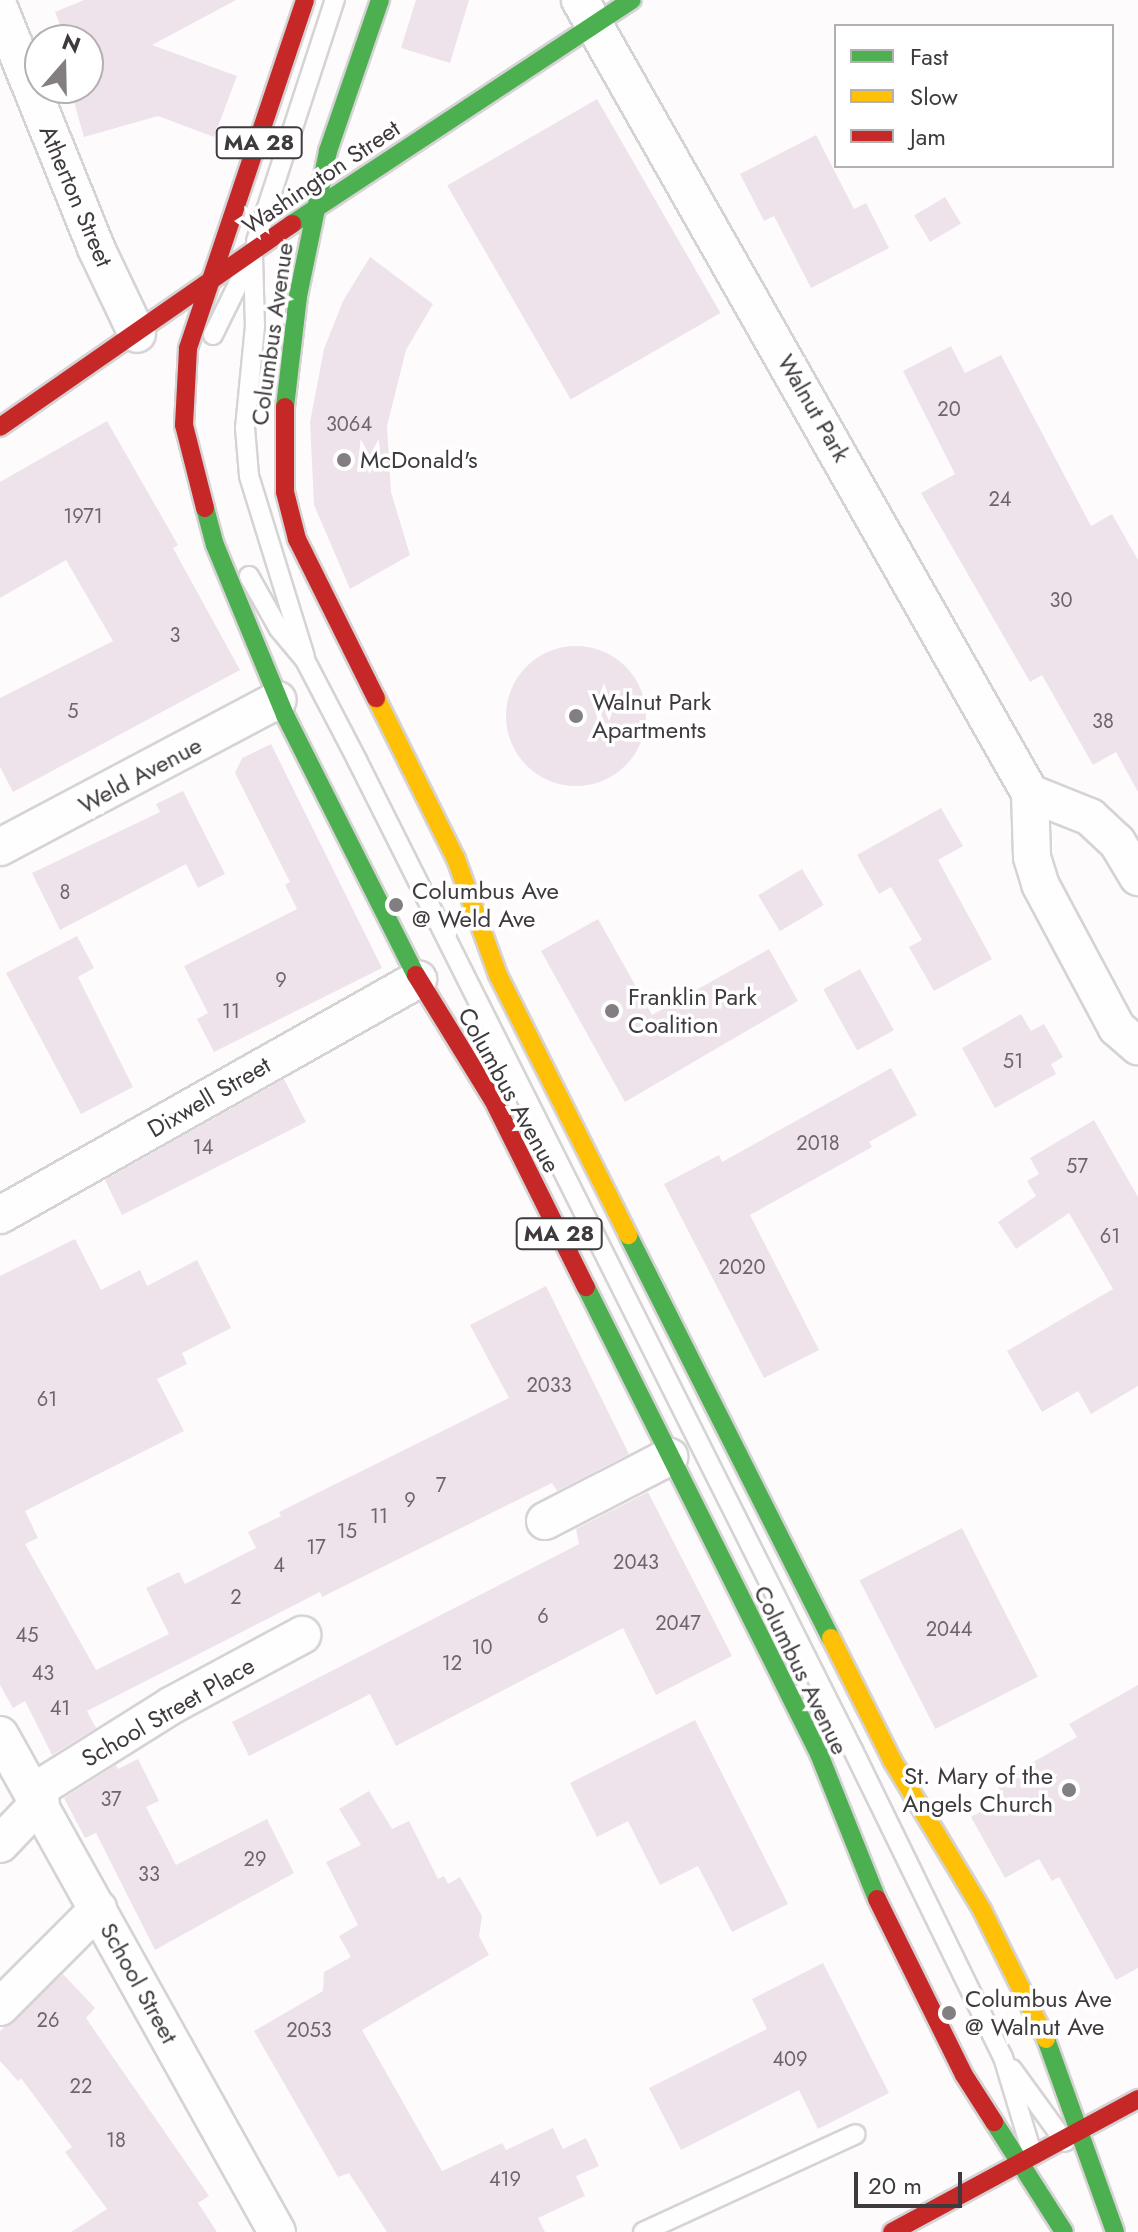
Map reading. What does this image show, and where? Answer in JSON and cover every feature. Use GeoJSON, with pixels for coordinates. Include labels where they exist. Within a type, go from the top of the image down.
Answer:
{"type":"FeatureCollection","features":[{"type":"Feature","properties":{"kind":"main road","name":"Columbus Avenue"},"geometry":{"type":"LineString","coordinates":[[305,0],[208,284],[183,378],[186,438],[215,545],[278,700],[418,979],[493,1100],[819,1754],[860,1864],[964,2075],[1028,2161]]}},
{"type":"Feature","properties":{"kind":"main road","name":"Columbus Avenue"},"geometry":{"type":"LineString","coordinates":[[380,0],[332,137],[315,209],[282,435],[285,492],[306,566],[456,859],[498,975],[885,1746],[982,1910],[1052,2051],[1072,2136]]}},
{"type":"Feature","properties":{"kind":"main road","name":"Washington Street"},"geometry":{"type":"LineString","coordinates":[[0,427],[253,253],[587,13],[632,0]]}},
{"type":"Feature","properties":{"kind":"main road"},"geometry":{"type":"LineString","coordinates":[[892,2232],[1138,2099]]}},
{"type":"Feature","properties":{"kind":"main road","name":"MA 28"},"geometry":{"type":"LineString","coordinates":[[1072,2136],[1115,2232]]}},
{"type":"Feature","properties":{"kind":"main road","name":"MA 28"},"geometry":{"type":"LineString","coordinates":[[1028,2161],[1064,2232]]}},
{"type":"Feature","properties":{"kind":"street","name":"Atherton Street"},"geometry":{"type":"LineString","coordinates":[[0,10],[96,248],[137,334]]}},
{"type":"Feature","properties":{"kind":"street","name":"Walnut Park"},"geometry":{"type":"LineString","coordinates":[[587,13],[1030,793],[1032,857],[1040,884],[1117,1028],[1138,1046]]}},
{"type":"Feature","properties":{"kind":"street","name":"Weld Avenue"},"geometry":{"type":"LineString","coordinates":[[0,847],[278,700]]}},
{"type":"Feature","properties":{"kind":"street"},"geometry":{"type":"LineString","coordinates":[[1030,793],[1090,817],[1117,842],[1138,877]]}},
{"type":"Feature","properties":{"kind":"street","name":"Dixwell Street"},"geometry":{"type":"LineString","coordinates":[[0,1215],[418,979]]}},
{"type":"Feature","properties":{"kind":"street"},"geometry":{"type":"LineString","coordinates":[[545,1521],[669,1457]]}},
{"type":"Feature","properties":{"kind":"street","name":"School Street Place"},"geometry":{"type":"LineString","coordinates":[[0,1844],[38,1796],[172,1705],[302,1635]]}},
{"type":"Feature","properties":{"kind":"street","name":"School Street"},"geometry":{"type":"LineString","coordinates":[[0,1735],[38,1796],[277,2232]]}},
{"type":"Feature","properties":{"kind":"street"},"geometry":{"type":"LineString","coordinates":[[0,2007],[98,1909]]}},
{"type":"Feature","properties":{"kind":"lane","name":"Columbus Avenue"},"geometry":{"type":"LineString","coordinates":[[305,660],[275,622],[240,556],[217,493],[207,446],[209,348],[253,253],[335,0]]}},
{"type":"Feature","properties":{"kind":"lane","name":"Columbus Avenue"},"geometry":{"type":"LineString","coordinates":[[253,253],[255,326],[245,428],[249,476],[305,660],[1003,2057],[1028,2161]]}},
{"type":"Feature","properties":{"kind":"lane","name":"Columbus Avenue"},"geometry":{"type":"LineString","coordinates":[[1003,2057],[1072,2136]]}},
{"type":"Feature","properties":{"kind":"lane"},"geometry":{"type":"LineString","coordinates":[[643,2232],[856,2134]]}},
{"type":"Feature","properties":{"kind":"building"},"geometry":{"type":"Polygon","coordinates":[[[84,0],[236,0],[152,45],[237,76],[214,137],[158,116],[84,137],[75,104],[104,104],[104,24],[60,24],[55,12],[84,0]]]}},
{"type":"Feature","properties":{"kind":"building"},"geometry":{"type":"Polygon","coordinates":[[[416,0],[469,0],[450,63],[401,48],[416,0]]]}},
{"type":"Feature","properties":{"kind":"building"},"geometry":{"type":"Polygon","coordinates":[[[597,99],[720,313],[571,399],[447,186],[597,99]]]}},
{"type":"Feature","properties":{"kind":"building"},"geometry":{"type":"Polygon","coordinates":[[[816,135],[854,209],[866,203],[889,248],[811,288],[774,216],[764,221],[740,174],[816,135]]]}},
{"type":"Feature","properties":{"kind":"building"},"geometry":{"type":"Polygon","coordinates":[[[945,197],[961,224],[930,242],[914,216],[945,197]]]}},
{"type":"Feature","properties":{"kind":"building"},"geometry":{"type":"Polygon","coordinates":[[[370,257],[433,304],[406,350],[387,426],[391,492],[410,555],[350,589],[314,505],[310,422],[324,349],[343,301],[370,257]]]}},
{"type":"Feature","properties":{"kind":"building"},"geometry":{"type":"Polygon","coordinates":[[[951,346],[965,373],[1001,355],[1091,526],[1112,514],[1138,560],[1138,792],[1116,752],[1093,765],[1042,675],[1030,682],[921,493],[955,474],[903,371],[951,346]]]}},
{"type":"Feature","properties":{"kind":"building"},"geometry":{"type":"Polygon","coordinates":[[[107,421],[178,545],[173,548],[240,670],[13,792],[0,767],[0,698],[113,641],[66,560],[0,598],[0,482],[107,421]]]}},
{"type":"Feature","properties":{"kind":"building","name":"Walnut Park Apartments"},"geometry":{"type":"Polygon","coordinates":[[[576,646],[603,651],[626,666],[641,689],[646,716],[641,743],[626,766],[603,781],[576,786],[549,781],[526,766],[511,743],[506,716],[511,689],[526,666],[549,651],[576,646]]]}},
{"type":"Feature","properties":{"kind":"building"},"geometry":{"type":"Polygon","coordinates":[[[271,744],[382,968],[214,1052],[197,1019],[208,1013],[184,966],[297,909],[285,885],[290,882],[235,773],[242,758],[271,744]]]}},
{"type":"Feature","properties":{"kind":"building"},"geometry":{"type":"Polygon","coordinates":[[[183,791],[225,874],[198,888],[186,864],[60,930],[32,873],[160,812],[156,804],[183,791]]]}},
{"type":"Feature","properties":{"kind":"building"},"geometry":{"type":"Polygon","coordinates":[[[941,808],[963,846],[938,860],[992,959],[934,991],[909,947],[922,940],[891,887],[879,894],[857,855],[941,808]]]}},
{"type":"Feature","properties":{"kind":"building"},"geometry":{"type":"Polygon","coordinates":[[[802,869],[824,905],[780,931],[758,895],[802,869]]]}},
{"type":"Feature","properties":{"kind":"building"},"geometry":{"type":"Polygon","coordinates":[[[598,919],[652,1015],[769,949],[798,1001],[625,1102],[541,951],[598,919]]]}},
{"type":"Feature","properties":{"kind":"building"},"geometry":{"type":"Polygon","coordinates":[[[77,936],[94,968],[78,977],[133,1087],[81,1114],[6,973],[77,936]]]}},
{"type":"Feature","properties":{"kind":"building"},"geometry":{"type":"Polygon","coordinates":[[[860,969],[894,1030],[857,1051],[823,989],[860,969]]]}},
{"type":"Feature","properties":{"kind":"building"},"geometry":{"type":"Polygon","coordinates":[[[1021,1014],[1031,1031],[1044,1024],[1063,1057],[1051,1064],[1056,1074],[995,1108],[962,1048],[1021,1014]]]}},
{"type":"Feature","properties":{"kind":"building"},"geometry":{"type":"Polygon","coordinates":[[[891,1068],[917,1115],[869,1142],[872,1147],[750,1215],[819,1350],[764,1378],[664,1184],[719,1155],[722,1162],[891,1068]]]}},
{"type":"Feature","properties":{"kind":"building"},"geometry":{"type":"Polygon","coordinates":[[[284,1079],[306,1122],[122,1215],[105,1180],[284,1079]]]}},
{"type":"Feature","properties":{"kind":"building"},"geometry":{"type":"Polygon","coordinates":[[[1094,1120],[1138,1197],[1138,1386],[1091,1414],[1078,1391],[1042,1412],[1007,1351],[1113,1289],[1069,1213],[1016,1249],[998,1222],[1036,1196],[1027,1181],[1039,1174],[1030,1158],[1094,1120]]]}},
{"type":"Feature","properties":{"kind":"building"},"geometry":{"type":"Polygon","coordinates":[[[75,1239],[101,1290],[140,1270],[147,1286],[197,1260],[231,1328],[182,1353],[187,1364],[157,1379],[184,1431],[25,1511],[38,1538],[25,1544],[96,1670],[169,1634],[146,1588],[179,1572],[185,1584],[256,1548],[248,1532],[281,1516],[279,1512],[509,1398],[470,1325],[546,1286],[629,1454],[557,1491],[552,1483],[322,1597],[320,1592],[87,1711],[96,1728],[52,1755],[25,1701],[13,1708],[0,1685],[0,1276],[75,1239]]]}},
{"type":"Feature","properties":{"kind":"building"},"geometry":{"type":"Polygon","coordinates":[[[648,1492],[732,1656],[656,1695],[623,1628],[396,1746],[370,1694],[249,1756],[232,1722],[579,1544],[576,1529],[648,1492]]]}},
{"type":"Feature","properties":{"kind":"building"},"geometry":{"type":"Polygon","coordinates":[[[962,1528],[1038,1677],[935,1729],[860,1580],[962,1528]]]}},
{"type":"Feature","properties":{"kind":"building","name":"St. Mary of the Angels Church"},"geometry":{"type":"Polygon","coordinates":[[[1138,1685],[1138,1968],[1116,1980],[1059,1877],[1052,1881],[1039,1859],[1005,1878],[971,1817],[1005,1798],[996,1783],[1077,1737],[1069,1724],[1138,1685]]]}},
{"type":"Feature","properties":{"kind":"building"},"geometry":{"type":"Polygon","coordinates":[[[695,1720],[788,1904],[732,1932],[698,1866],[660,1885],[628,1821],[597,1837],[570,1783],[695,1720]]]}},
{"type":"Feature","properties":{"kind":"building"},"geometry":{"type":"Polygon","coordinates":[[[138,1759],[159,1801],[146,1807],[176,1865],[267,1819],[294,1873],[155,1950],[96,1833],[85,1838],[64,1798],[116,1765],[118,1769],[138,1759]]]}},
{"type":"Feature","properties":{"kind":"building"},"geometry":{"type":"Polygon","coordinates":[[[369,1791],[392,1829],[409,1821],[438,1879],[444,1876],[448,1884],[460,1877],[482,1916],[479,1936],[489,1955],[362,2030],[442,2171],[502,2143],[506,2150],[553,2128],[563,2149],[586,2138],[599,2166],[576,2176],[585,2196],[538,2218],[545,2232],[387,2232],[349,2173],[338,2177],[254,2031],[323,1991],[324,1972],[351,1957],[339,1936],[358,1925],[326,1862],[361,1845],[339,1809],[369,1791]]]}},
{"type":"Feature","properties":{"kind":"building"},"geometry":{"type":"Polygon","coordinates":[[[823,1963],[889,2093],[818,2129],[799,2090],[681,2150],[649,2088],[767,2029],[752,1999],[823,1963]]]}},
{"type":"Feature","properties":{"kind":"building"},"geometry":{"type":"Polygon","coordinates":[[[63,1974],[95,2008],[86,2018],[209,2196],[198,2203],[217,2232],[71,2232],[107,2209],[65,2152],[72,2147],[21,2078],[18,2081],[0,2061],[0,2031],[63,1974]]]}},
{"type":"Feature","properties":{"kind":"traffic: fast"},"geometry":{"type":"LineString","coordinates":[[285,407],[298,296],[328,151],[380,0]]}},
{"type":"Feature","properties":{"kind":"traffic: fast"},"geometry":{"type":"LineString","coordinates":[[292,224],[632,0]]}},
{"type":"Feature","properties":{"kind":"traffic: fast"},"geometry":{"type":"LineString","coordinates":[[205,508],[215,545],[285,715],[416,975]]}},
{"type":"Feature","properties":{"kind":"traffic: fast"},"geometry":{"type":"LineString","coordinates":[[628,1235],[831,1638]]}},
{"type":"Feature","properties":{"kind":"traffic: fast"},"geometry":{"type":"LineString","coordinates":[[586,1287],[819,1754],[877,1899]]}},
{"type":"Feature","properties":{"kind":"traffic: fast"},"geometry":{"type":"LineString","coordinates":[[1046,2039],[1115,2232]]}},
{"type":"Feature","properties":{"kind":"traffic: fast"},"geometry":{"type":"LineString","coordinates":[[994,2122],[1064,2232]]}},
{"type":"Feature","properties":{"kind":"traffic: slow"},"geometry":{"type":"LineString","coordinates":[[376,698],[456,859],[498,975],[628,1235]]}},
{"type":"Feature","properties":{"kind":"traffic: slow"},"geometry":{"type":"LineString","coordinates":[[831,1638],[892,1760],[982,1910],[1046,2039]]}},
{"type":"Feature","properties":{"kind":"traffic: jam"},"geometry":{"type":"LineString","coordinates":[[205,508],[184,425],[188,348],[305,0]]}},
{"type":"Feature","properties":{"kind":"traffic: jam"},"geometry":{"type":"LineString","coordinates":[[0,427],[292,224]]}},
{"type":"Feature","properties":{"kind":"traffic: jam"},"geometry":{"type":"LineString","coordinates":[[285,407],[285,492],[297,539],[376,698]]}},
{"type":"Feature","properties":{"kind":"traffic: jam"},"geometry":{"type":"LineString","coordinates":[[416,975],[493,1100],[586,1287]]}},
{"type":"Feature","properties":{"kind":"traffic: jam"},"geometry":{"type":"LineString","coordinates":[[877,1899],[964,2075],[994,2122]]}},
{"type":"Feature","properties":{"kind":"traffic: jam"},"geometry":{"type":"LineString","coordinates":[[892,2232],[1138,2099]]}},
{"type":"Feature","properties":{"kind":"place","name":"McDonald's"},"geometry":{"type":"Point","coordinates":[344,460]}},
{"type":"Feature","properties":{"kind":"place","name":"Walnut Park Apartments"},"geometry":{"type":"Point","coordinates":[576,716]}},
{"type":"Feature","properties":{"kind":"place","name":"Columbus Ave @ Weld Ave"},"geometry":{"type":"Point","coordinates":[396,905]}},
{"type":"Feature","properties":{"kind":"place","name":"Franklin Park Coalition"},"geometry":{"type":"Point","coordinates":[612,1011]}},
{"type":"Feature","properties":{"kind":"place","name":"St. Mary of the Angels Church"},"geometry":{"type":"Point","coordinates":[1069,1790]}},
{"type":"Feature","properties":{"kind":"place","name":"Columbus Ave @ Walnut Ave"},"geometry":{"type":"Point","coordinates":[949,2013]}}]}
